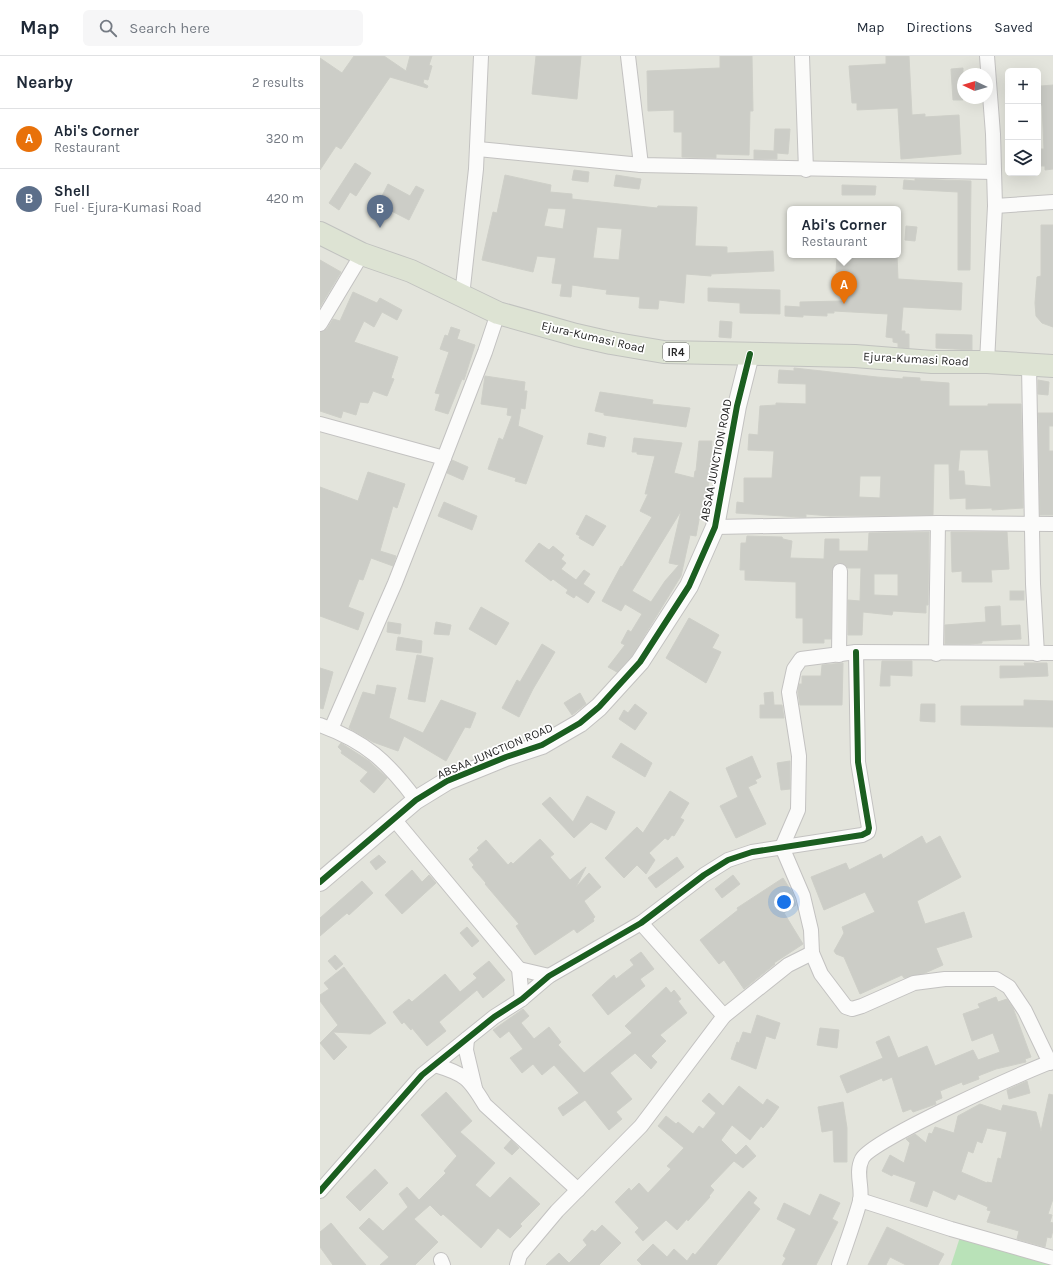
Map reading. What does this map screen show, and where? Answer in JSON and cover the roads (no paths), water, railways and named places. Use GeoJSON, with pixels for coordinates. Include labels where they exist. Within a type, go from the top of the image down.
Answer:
{"type":"FeatureCollection","features":[{"type":"Feature","properties":{"kind":"main road","name":"Ejura-Kumasi Road"},"geometry":{"type":"LineString","coordinates":[[320,233],[362,254],[411,271],[498,313],[576,335],[611,343],[664,352],[987,362],[1029,366],[1053,366]]}},
{"type":"Feature","properties":{"kind":"street"},"geometry":{"type":"LineString","coordinates":[[462,296],[478,149],[481,56]]}},
{"type":"Feature","properties":{"kind":"street"},"geometry":{"type":"LineString","coordinates":[[628,56],[641,165]]}},
{"type":"Feature","properties":{"kind":"street"},"geometry":{"type":"LineString","coordinates":[[802,56],[806,170]]}},
{"type":"Feature","properties":{"kind":"street"},"geometry":{"type":"LineString","coordinates":[[987,56],[995,206],[987,362]]}},
{"type":"Feature","properties":{"kind":"street"},"geometry":{"type":"LineString","coordinates":[[478,149],[641,165],[806,170],[994,172]]}},
{"type":"Feature","properties":{"kind":"street"},"geometry":{"type":"LineString","coordinates":[[995,206],[1053,202]]}},
{"type":"Feature","properties":{"kind":"street"},"geometry":{"type":"LineString","coordinates":[[320,324],[362,254]]}},
{"type":"Feature","properties":{"kind":"street"},"geometry":{"type":"LineString","coordinates":[[416,800],[392,769],[366,746],[326,727],[396,583],[485,352],[498,313]]}},
{"type":"Feature","properties":{"kind":"street","name":"ABSAA JUNCTION ROAD"},"geometry":{"type":"LineString","coordinates":[[320,882],[416,800],[447,781],[506,757],[542,745],[562,735],[599,708],[640,662],[689,586],[715,527],[737,406],[750,354]]}},
{"type":"Feature","properties":{"kind":"street"},"geometry":{"type":"LineString","coordinates":[[1029,366],[1032,524],[1037,654]]}},
{"type":"Feature","properties":{"kind":"street"},"geometry":{"type":"LineString","coordinates":[[320,424],[444,458]]}},
{"type":"Feature","properties":{"kind":"street"},"geometry":{"type":"LineString","coordinates":[[936,654],[938,523]]}},
{"type":"Feature","properties":{"kind":"street"},"geometry":{"type":"LineString","coordinates":[[715,527],[938,523],[1053,524]]}},
{"type":"Feature","properties":{"kind":"street"},"geometry":{"type":"LineString","coordinates":[[839,655],[840,570]]}},
{"type":"Feature","properties":{"kind":"street"},"geometry":{"type":"LineString","coordinates":[[320,1191],[422,1075],[494,1017],[522,999],[550,976],[641,923],[704,875],[728,860],[752,852],[862,835],[868,832],[869,828],[858,762],[856,652]]}},
{"type":"Feature","properties":{"kind":"street"},"geometry":{"type":"LineString","coordinates":[[839,1265],[860,1200],[860,1165],[865,1154],[884,1142],[979,1094],[1051,1062],[1025,1011],[1009,987],[996,979],[945,979],[914,983],[852,1009],[841,1003],[821,974],[812,953],[811,930],[803,896],[782,847],[798,810],[799,756],[789,692],[794,669],[801,659],[856,652],[1053,654]]}},
{"type":"Feature","properties":{"kind":"street"},"geometry":{"type":"LineString","coordinates":[[394,819],[519,969],[522,999]]}},
{"type":"Feature","properties":{"kind":"street"},"geometry":{"type":"LineString","coordinates":[[641,923],[724,1016]]}},
{"type":"Feature","properties":{"kind":"street"},"geometry":{"type":"LineString","coordinates":[[517,1265],[520,1255],[578,1190],[641,1126],[724,1016],[788,965],[812,953]]}},
{"type":"Feature","properties":{"kind":"street"},"geometry":{"type":"LineString","coordinates":[[519,969],[550,976]]}},
{"type":"Feature","properties":{"kind":"street"},"geometry":{"type":"LineString","coordinates":[[467,1039],[466,1050],[475,1088]]}},
{"type":"Feature","properties":{"kind":"street"},"geometry":{"type":"LineString","coordinates":[[435,1065],[460,1074],[475,1088],[485,1105],[578,1190]]}},
{"type":"Feature","properties":{"kind":"street"},"geometry":{"type":"LineString","coordinates":[[860,1200],[951,1230],[1053,1258]]}},
{"type":"Feature","properties":{"kind":"place","name":"Shell"},"geometry":{"type":"Point","coordinates":[380,228]}},
{"type":"Feature","properties":{"kind":"place","name":"Abi's Corner"},"geometry":{"type":"Point","coordinates":[844,304]}}]}
